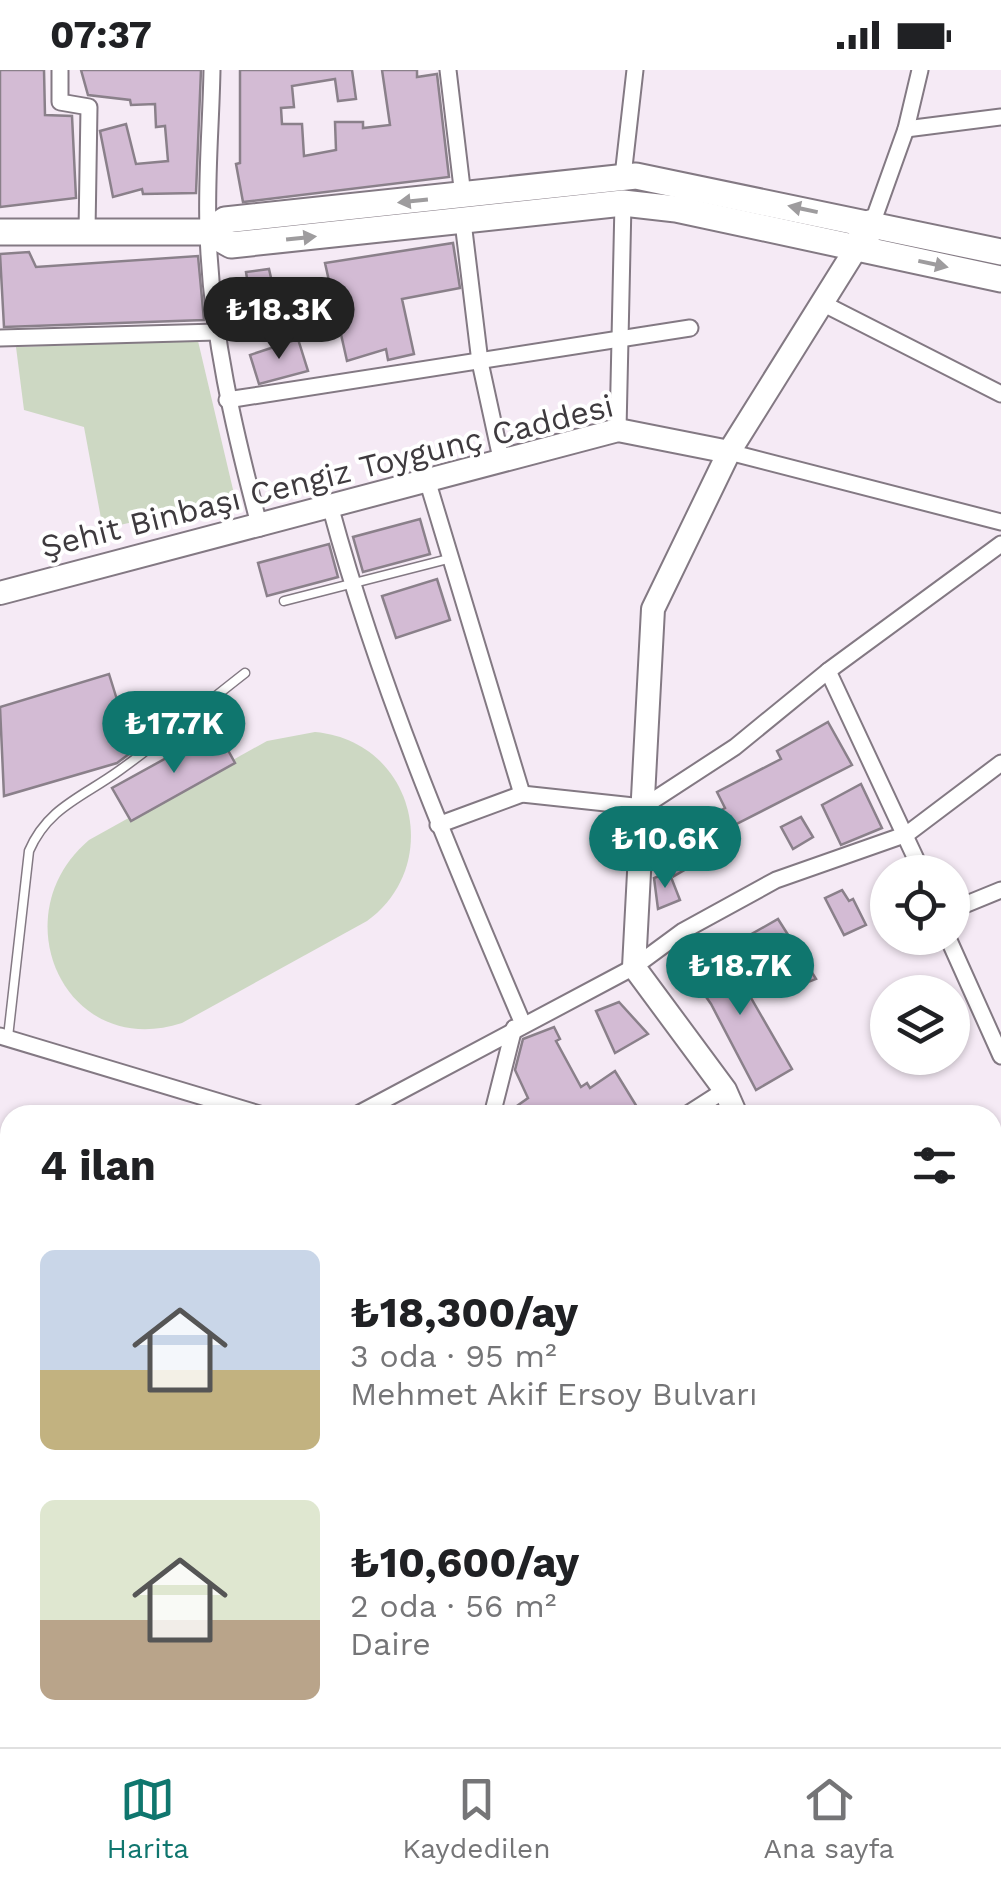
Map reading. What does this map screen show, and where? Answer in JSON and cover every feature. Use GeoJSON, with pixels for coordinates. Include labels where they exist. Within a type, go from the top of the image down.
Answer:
{"type":"FeatureCollection","features":[{"type":"Feature","properties":{"kind":"main road"},"geometry":{"type":"LineString","coordinates":[[0,232],[208,232],[230,245],[463,209],[623,176],[864,236],[1001,278]]}},
{"type":"Feature","properties":{"kind":"main road"},"geometry":{"type":"LineString","coordinates":[[463,209],[623,203],[1001,252]]}},
{"type":"Feature","properties":{"kind":"street"},"geometry":{"type":"LineString","coordinates":[[60,70],[60,102],[89,107],[87,231]]}},
{"type":"Feature","properties":{"kind":"street"},"geometry":{"type":"LineString","coordinates":[[212,70],[208,232],[217,332],[226,400],[260,528]]}},
{"type":"Feature","properties":{"kind":"street"},"geometry":{"type":"LineString","coordinates":[[448,70],[480,362],[502,463]]}},
{"type":"Feature","properties":{"kind":"street"},"geometry":{"type":"LineString","coordinates":[[623,176],[635,70]]}},
{"type":"Feature","properties":{"kind":"street"},"geometry":{"type":"LineString","coordinates":[[732,1105],[725,1090],[634,967],[653,610],[729,452],[864,236],[906,129],[920,70]]}},
{"type":"Feature","properties":{"kind":"street"},"geometry":{"type":"LineString","coordinates":[[906,129],[1001,117]]}},
{"type":"Feature","properties":{"kind":"street"},"geometry":{"type":"LineString","coordinates":[[618,430],[623,203]]}},
{"type":"Feature","properties":{"kind":"street"},"geometry":{"type":"LineString","coordinates":[[824,304],[1001,394]]}},
{"type":"Feature","properties":{"kind":"street"},"geometry":{"type":"LineString","coordinates":[[226,400],[690,328]]}},
{"type":"Feature","properties":{"kind":"street"},"geometry":{"type":"LineString","coordinates":[[0,338],[217,332]]}},
{"type":"Feature","properties":{"kind":"street","name":"Şehit Binbaşı Cengiz Toygunç Caddesi"},"geometry":{"type":"LineString","coordinates":[[0,593],[428,484],[618,430],[729,452]]}},
{"type":"Feature","properties":{"kind":"street"},"geometry":{"type":"LineString","coordinates":[[729,452],[1001,522]]}},
{"type":"Feature","properties":{"kind":"street"},"geometry":{"type":"LineString","coordinates":[[428,484],[522,794]]}},
{"type":"Feature","properties":{"kind":"street"},"geometry":{"type":"LineString","coordinates":[[331,509],[352,584],[438,824],[519,1026],[495,1105]]}},
{"type":"Feature","properties":{"kind":"street"},"geometry":{"type":"LineString","coordinates":[[438,824],[522,794],[643,807],[735,747],[828,671],[1001,544]]}},
{"type":"Feature","properties":{"kind":"street"},"geometry":{"type":"LineString","coordinates":[[828,671],[915,855]]}},
{"type":"Feature","properties":{"kind":"street"},"geometry":{"type":"LineString","coordinates":[[374,1105],[634,967],[684,932],[776,880],[907,834],[1001,762]]}},
{"type":"Feature","properties":{"kind":"street"},"geometry":{"type":"LineString","coordinates":[[970,903],[1001,890]]}},
{"type":"Feature","properties":{"kind":"street"},"geometry":{"type":"LineString","coordinates":[[956,955],[1001,1056]]}},
{"type":"Feature","properties":{"kind":"street"},"geometry":{"type":"LineString","coordinates":[[4,1036],[229,1105]]}},
{"type":"Feature","properties":{"kind":"street"},"geometry":{"type":"LineString","coordinates":[[702,1105],[725,1090]]}},
{"type":"Feature","properties":{"kind":"lane"},"geometry":{"type":"LineString","coordinates":[[284,601],[448,559]]}},
{"type":"Feature","properties":{"kind":"lane"},"geometry":{"type":"LineString","coordinates":[[4,1036],[28,852],[36,836],[60,806],[116,773],[245,673]]}},
{"type":"Feature","properties":{"kind":"green space"},"geometry":{"type":"Polygon","coordinates":[[[198,341],[235,498],[103,529],[84,427],[24,410],[16,347],[198,341]]]}},
{"type":"Feature","properties":{"kind":"green space"},"geometry":{"type":"Polygon","coordinates":[[[315,732],[349,740],[376,757],[396,781],[407,809],[411,839],[406,869],[391,897],[367,921],[182,1023],[141,1029],[106,1021],[78,1002],[58,974],[48,941],[50,906],[63,871],[89,840],[267,741],[315,732]]]}},
{"type":"Feature","properties":{"kind":"building"},"geometry":{"type":"Polygon","coordinates":[[[0,70],[44,70],[45,115],[72,116],[76,198],[0,207],[0,70]]]}},
{"type":"Feature","properties":{"kind":"building"},"geometry":{"type":"Polygon","coordinates":[[[81,70],[201,70],[196,193],[143,194],[142,189],[113,197],[100,131],[126,124],[136,164],[168,161],[165,126],[156,127],[155,104],[131,105],[130,100],[88,95],[81,70]]]}},
{"type":"Feature","properties":{"kind":"building"},"geometry":{"type":"Polygon","coordinates":[[[240,70],[352,70],[356,99],[338,101],[335,79],[292,86],[294,107],[281,108],[282,124],[302,124],[304,156],[336,150],[335,122],[363,122],[363,128],[390,125],[382,70],[417,70],[417,77],[437,74],[449,177],[243,202],[236,164],[240,163],[240,70]]]}},
{"type":"Feature","properties":{"kind":"building"},"geometry":{"type":"Polygon","coordinates":[[[453,243],[460,288],[402,299],[414,354],[388,360],[386,349],[347,361],[325,263],[453,243]]]}},
{"type":"Feature","properties":{"kind":"building"},"geometry":{"type":"Polygon","coordinates":[[[29,252],[36,267],[198,256],[204,320],[4,327],[0,254],[29,252]]]}},
{"type":"Feature","properties":{"kind":"building"},"geometry":{"type":"Polygon","coordinates":[[[269,269],[279,313],[253,317],[246,272],[269,269]]]}},
{"type":"Feature","properties":{"kind":"building"},"geometry":{"type":"Polygon","coordinates":[[[298,339],[308,371],[259,384],[250,355],[298,339]]]}},
{"type":"Feature","properties":{"kind":"building"},"geometry":{"type":"Polygon","coordinates":[[[420,519],[430,554],[363,572],[353,537],[420,519]]]}},
{"type":"Feature","properties":{"kind":"building"},"geometry":{"type":"Polygon","coordinates":[[[329,544],[338,577],[267,596],[258,563],[329,544]]]}},
{"type":"Feature","properties":{"kind":"building"},"geometry":{"type":"Polygon","coordinates":[[[437,579],[450,620],[396,638],[382,596],[437,579]]]}},
{"type":"Feature","properties":{"kind":"building"},"geometry":{"type":"Polygon","coordinates":[[[109,674],[133,751],[117,763],[4,796],[0,707],[109,674]]]}},
{"type":"Feature","properties":{"kind":"building"},"geometry":{"type":"Polygon","coordinates":[[[828,722],[852,765],[719,833],[726,846],[674,876],[674,837],[725,808],[717,792],[781,759],[777,751],[828,722]]]}},
{"type":"Feature","properties":{"kind":"building"},"geometry":{"type":"Polygon","coordinates":[[[217,730],[235,763],[131,821],[112,788],[217,730]]]}},
{"type":"Feature","properties":{"kind":"building"},"geometry":{"type":"Polygon","coordinates":[[[861,784],[882,828],[841,845],[822,805],[861,784]]]}},
{"type":"Feature","properties":{"kind":"building"},"geometry":{"type":"Polygon","coordinates":[[[801,817],[813,837],[793,849],[781,827],[801,817]]]}},
{"type":"Feature","properties":{"kind":"building"},"geometry":{"type":"Polygon","coordinates":[[[669,872],[680,900],[658,909],[654,878],[669,872]]]}},
{"type":"Feature","properties":{"kind":"building"},"geometry":{"type":"Polygon","coordinates":[[[842,890],[849,901],[853,899],[866,925],[844,935],[825,898],[842,890]]]}},
{"type":"Feature","properties":{"kind":"building"},"geometry":{"type":"Polygon","coordinates":[[[778,919],[816,979],[780,993],[748,936],[778,919]]]}},
{"type":"Feature","properties":{"kind":"building"},"geometry":{"type":"Polygon","coordinates":[[[720,944],[792,1069],[756,1090],[711,1004],[686,968],[720,944]]]}},
{"type":"Feature","properties":{"kind":"building"},"geometry":{"type":"Polygon","coordinates":[[[619,1002],[648,1034],[615,1053],[596,1011],[619,1002]]]}},
{"type":"Feature","properties":{"kind":"building"},"geometry":{"type":"Polygon","coordinates":[[[554,1027],[560,1039],[556,1041],[581,1087],[587,1083],[590,1088],[615,1071],[636,1105],[518,1105],[528,1098],[515,1070],[523,1039],[554,1027]]]}}]}
